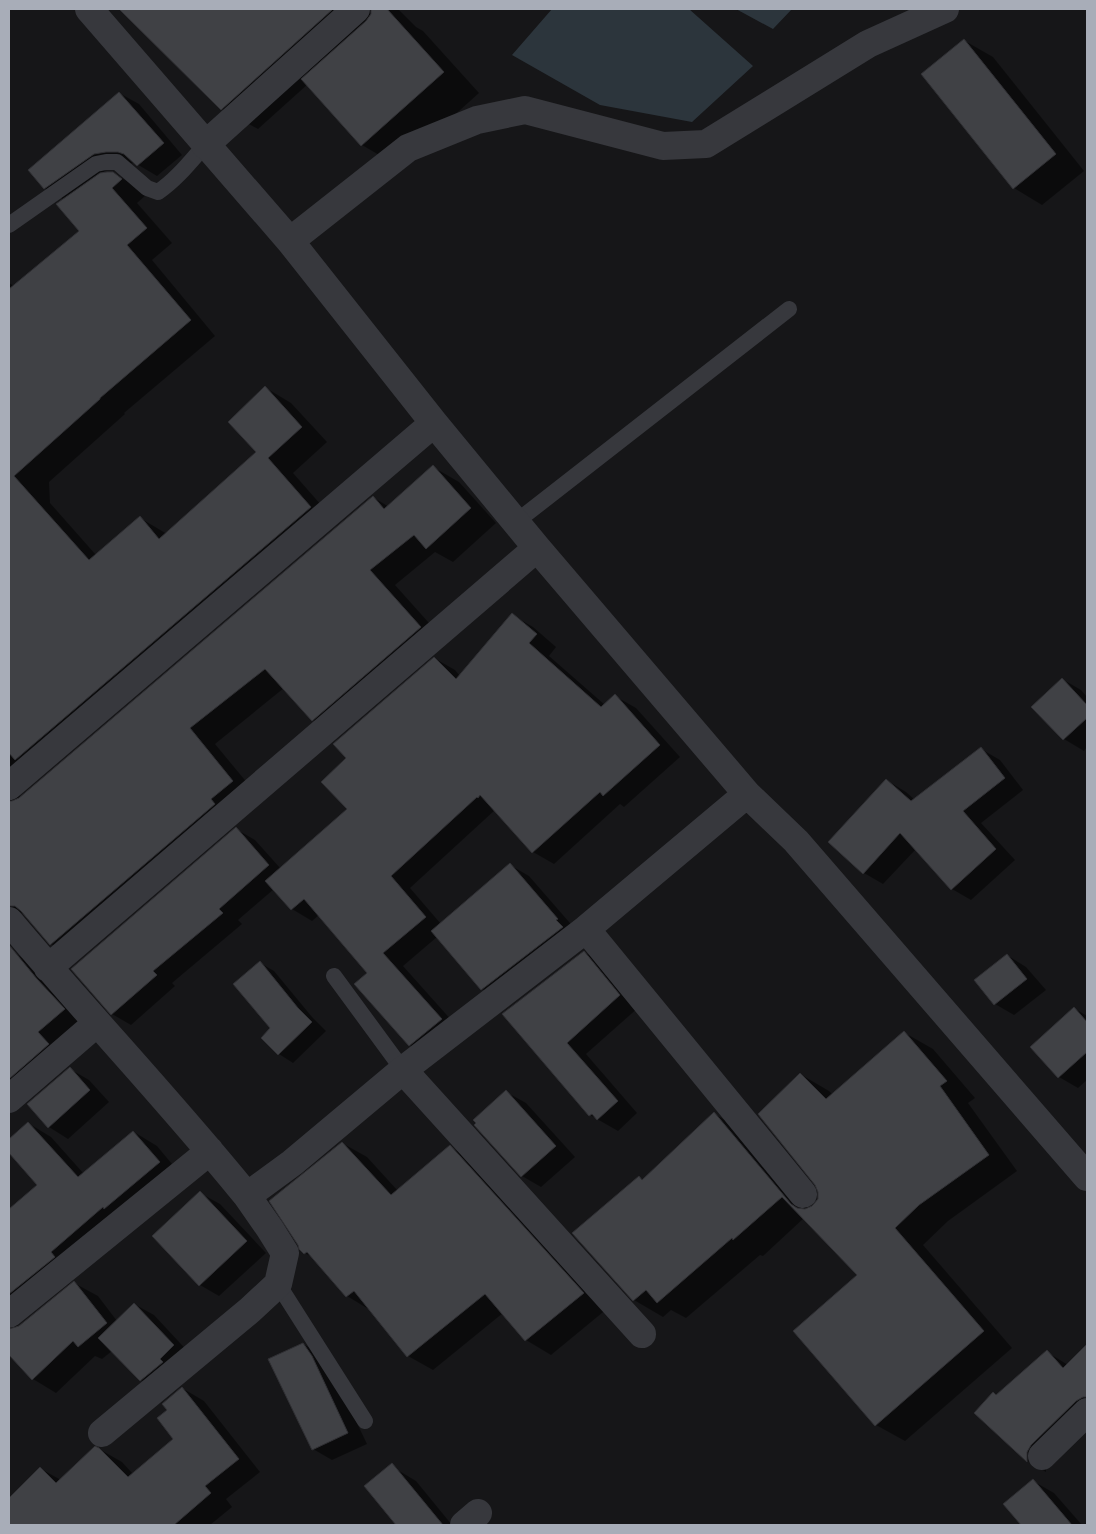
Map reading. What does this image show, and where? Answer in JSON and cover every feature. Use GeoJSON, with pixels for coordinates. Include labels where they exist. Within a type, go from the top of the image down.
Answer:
{"type":"FeatureCollection","features":[{"type":"Feature","properties":{"kind":"street"},"geometry":{"type":"LineString","coordinates":[[89,9],[290,241],[434,423],[747,794],[796,841],[1083,1164]]}},
{"type":"Feature","properties":{"kind":"street"},"geometry":{"type":"LineString","coordinates":[[206,145],[356,9]]}},
{"type":"Feature","properties":{"kind":"street"},"geometry":{"type":"LineString","coordinates":[[290,241],[408,148],[477,120],[525,110],[663,146],[706,144],[868,44],[945,9]]}},
{"type":"Feature","properties":{"kind":"street"},"geometry":{"type":"LineString","coordinates":[[9,786],[434,423]]}},
{"type":"Feature","properties":{"kind":"street"},"geometry":{"type":"LineString","coordinates":[[48,968],[538,548]]}},
{"type":"Feature","properties":{"kind":"street"},"geometry":{"type":"LineString","coordinates":[[246,1196],[292,1163],[403,1070],[586,929],[747,794]]}},
{"type":"Feature","properties":{"kind":"street"},"geometry":{"type":"LineString","coordinates":[[9,921],[48,968],[210,1151],[270,1229],[284,1253],[278,1284],[250,1310],[102,1434]]}},
{"type":"Feature","properties":{"kind":"street"},"geometry":{"type":"LineString","coordinates":[[586,929],[803,1194]]}},
{"type":"Feature","properties":{"kind":"street"},"geometry":{"type":"LineString","coordinates":[[9,1099],[97,1023]]}},
{"type":"Feature","properties":{"kind":"street"},"geometry":{"type":"LineString","coordinates":[[403,1070],[642,1334]]}},
{"type":"Feature","properties":{"kind":"street"},"geometry":{"type":"LineString","coordinates":[[9,1314],[210,1151]]}},
{"type":"Feature","properties":{"kind":"street"},"geometry":{"type":"LineString","coordinates":[[1042,1456],[1087,1412]]}},
{"type":"Feature","properties":{"kind":"lane"},"geometry":{"type":"LineString","coordinates":[[9,224],[96,164],[117,162],[147,188],[158,192],[167,186],[206,145]]}},
{"type":"Feature","properties":{"kind":"lane"},"geometry":{"type":"LineString","coordinates":[[516,522],[789,309]]}},
{"type":"Feature","properties":{"kind":"lane"},"geometry":{"type":"LineString","coordinates":[[334,976],[403,1070]]}},
{"type":"Feature","properties":{"kind":"lane"},"geometry":{"type":"LineString","coordinates":[[278,1284],[365,1421]]}},
{"type":"Feature","properties":{"kind":"shaded area"},"geometry":{"type":"Polygon","coordinates":[[[552,9],[689,9],[753,66],[692,122],[600,105],[512,55],[552,9]]]}},
{"type":"Feature","properties":{"kind":"shaded area"},"geometry":{"type":"Polygon","coordinates":[[[736,9],[792,9],[773,29],[736,9]]]}},
{"type":"Feature","properties":{"kind":"building"},"geometry":{"type":"Polygon","coordinates":[[[119,9],[333,9],[221,110],[119,9]]]}},
{"type":"Feature","properties":{"kind":"building"},"geometry":{"type":"Polygon","coordinates":[[[371,9],[387,9],[444,72],[361,146],[301,79],[366,21],[371,14],[371,9]]]}},
{"type":"Feature","properties":{"kind":"building"},"geometry":{"type":"Polygon","coordinates":[[[964,39],[1056,154],[1013,189],[921,74],[964,39]]]}},
{"type":"Feature","properties":{"kind":"building"},"geometry":{"type":"Polygon","coordinates":[[[119,92],[164,143],[137,166],[124,154],[118,152],[94,154],[44,189],[28,170],[119,92]]]}},
{"type":"Feature","properties":{"kind":"building"},"geometry":{"type":"Polygon","coordinates":[[[113,172],[122,179],[112,188],[147,228],[127,245],[191,320],[100,398],[14,476],[89,560],[140,516],[159,539],[256,452],[228,422],[265,386],[302,427],[268,458],[311,507],[15,760],[9,753],[9,289],[79,231],[56,204],[100,173],[113,172]]]}},
{"type":"Feature","properties":{"kind":"building"},"geometry":{"type":"Polygon","coordinates":[[[433,465],[471,508],[426,549],[414,535],[370,570],[421,627],[312,721],[265,669],[190,728],[233,781],[211,799],[215,804],[50,945],[21,911],[15,906],[9,906],[9,801],[19,798],[373,496],[384,509],[433,465]]]}},
{"type":"Feature","properties":{"kind":"building"},"geometry":{"type":"Polygon","coordinates":[[[512,613],[537,634],[529,643],[601,707],[615,694],[660,745],[603,796],[600,792],[532,853],[480,795],[391,876],[426,917],[383,953],[442,1019],[409,1046],[354,984],[367,973],[304,899],[291,910],[265,881],[347,809],[321,782],[346,758],[333,744],[434,657],[456,679],[512,613]]]}},
{"type":"Feature","properties":{"kind":"building"},"geometry":{"type":"Polygon","coordinates":[[[1062,678],[1087,705],[1087,718],[1063,740],[1031,707],[1062,678]]]}},
{"type":"Feature","properties":{"kind":"building"},"geometry":{"type":"Polygon","coordinates":[[[981,747],[1005,778],[963,811],[996,849],[951,890],[900,833],[863,874],[828,842],[886,779],[911,801],[981,747]]]}},
{"type":"Feature","properties":{"kind":"building"},"geometry":{"type":"Polygon","coordinates":[[[236,827],[269,865],[219,909],[223,913],[153,971],[157,975],[111,1015],[71,969],[236,827]]]}},
{"type":"Feature","properties":{"kind":"building"},"geometry":{"type":"Polygon","coordinates":[[[510,863],[563,927],[481,990],[431,931],[510,863]]]}},
{"type":"Feature","properties":{"kind":"building"},"geometry":{"type":"Polygon","coordinates":[[[9,945],[65,1009],[38,1032],[49,1044],[9,1079],[9,945]]]}},
{"type":"Feature","properties":{"kind":"building"},"geometry":{"type":"Polygon","coordinates":[[[584,951],[620,995],[567,1043],[618,1101],[597,1120],[592,1114],[589,1116],[502,1014],[584,951]]]}},
{"type":"Feature","properties":{"kind":"building"},"geometry":{"type":"Polygon","coordinates":[[[1007,954],[1027,979],[994,1005],[974,980],[1007,954]]]}},
{"type":"Feature","properties":{"kind":"building"},"geometry":{"type":"Polygon","coordinates":[[[260,961],[298,1008],[312,1022],[278,1055],[261,1038],[270,1028],[233,984],[260,961]]]}},
{"type":"Feature","properties":{"kind":"building"},"geometry":{"type":"Polygon","coordinates":[[[1074,1007],[1087,1022],[1087,1052],[1058,1078],[1030,1047],[1074,1007]]]}},
{"type":"Feature","properties":{"kind":"building"},"geometry":{"type":"Polygon","coordinates":[[[904,1031],[947,1081],[940,1086],[989,1155],[919,1205],[895,1228],[984,1331],[875,1426],[793,1331],[857,1275],[782,1197],[657,1303],[646,1290],[633,1301],[572,1233],[639,1176],[642,1180],[714,1112],[791,1204],[797,1208],[805,1209],[812,1206],[818,1199],[815,1185],[758,1114],[800,1073],[826,1099],[904,1031]]]}},
{"type":"Feature","properties":{"kind":"building"},"geometry":{"type":"Polygon","coordinates":[[[70,1067],[90,1090],[48,1128],[27,1104],[70,1067]]]}},
{"type":"Feature","properties":{"kind":"building"},"geometry":{"type":"Polygon","coordinates":[[[506,1090],[556,1146],[521,1177],[474,1125],[476,1123],[473,1120],[506,1090]]]}},
{"type":"Feature","properties":{"kind":"building"},"geometry":{"type":"Polygon","coordinates":[[[28,1122],[78,1177],[133,1131],[160,1162],[104,1209],[103,1207],[51,1252],[55,1257],[9,1294],[9,1209],[37,1185],[9,1153],[9,1139],[28,1122]]]}},
{"type":"Feature","properties":{"kind":"building"},"geometry":{"type":"Polygon","coordinates":[[[342,1142],[391,1195],[450,1145],[584,1293],[525,1341],[485,1294],[407,1357],[354,1291],[346,1297],[307,1252],[304,1254],[299,1249],[269,1201],[342,1142]]]}},
{"type":"Feature","properties":{"kind":"building"},"geometry":{"type":"Polygon","coordinates":[[[200,1191],[247,1241],[199,1286],[152,1236],[200,1191]]]}},
{"type":"Feature","properties":{"kind":"building"},"geometry":{"type":"Polygon","coordinates":[[[74,1281],[107,1323],[78,1347],[73,1341],[32,1380],[9,1355],[9,1329],[19,1326],[74,1281]]]}},
{"type":"Feature","properties":{"kind":"building"},"geometry":{"type":"Polygon","coordinates":[[[134,1303],[174,1345],[160,1359],[163,1362],[140,1381],[98,1338],[134,1303]]]}},
{"type":"Feature","properties":{"kind":"building"},"geometry":{"type":"Polygon","coordinates":[[[303,1343],[312,1356],[348,1433],[312,1450],[268,1359],[303,1343]]]}},
{"type":"Feature","properties":{"kind":"building"},"geometry":{"type":"Polygon","coordinates":[[[1087,1344],[1087,1397],[1076,1401],[1031,1445],[1027,1452],[1027,1462],[974,1413],[993,1392],[996,1395],[1047,1350],[1063,1368],[1087,1344]]]}},
{"type":"Feature","properties":{"kind":"building"},"geometry":{"type":"Polygon","coordinates":[[[182,1387],[239,1459],[205,1486],[211,1493],[174,1525],[9,1525],[9,1498],[40,1467],[56,1483],[95,1446],[128,1477],[173,1439],[157,1418],[167,1410],[162,1404],[182,1387]]]}},
{"type":"Feature","properties":{"kind":"building"},"geometry":{"type":"Polygon","coordinates":[[[392,1463],[443,1525],[396,1525],[364,1486],[392,1463]]]}},
{"type":"Feature","properties":{"kind":"building"},"geometry":{"type":"Polygon","coordinates":[[[1033,1479],[1072,1525],[1021,1525],[1003,1504],[1033,1479]]]}}]}
